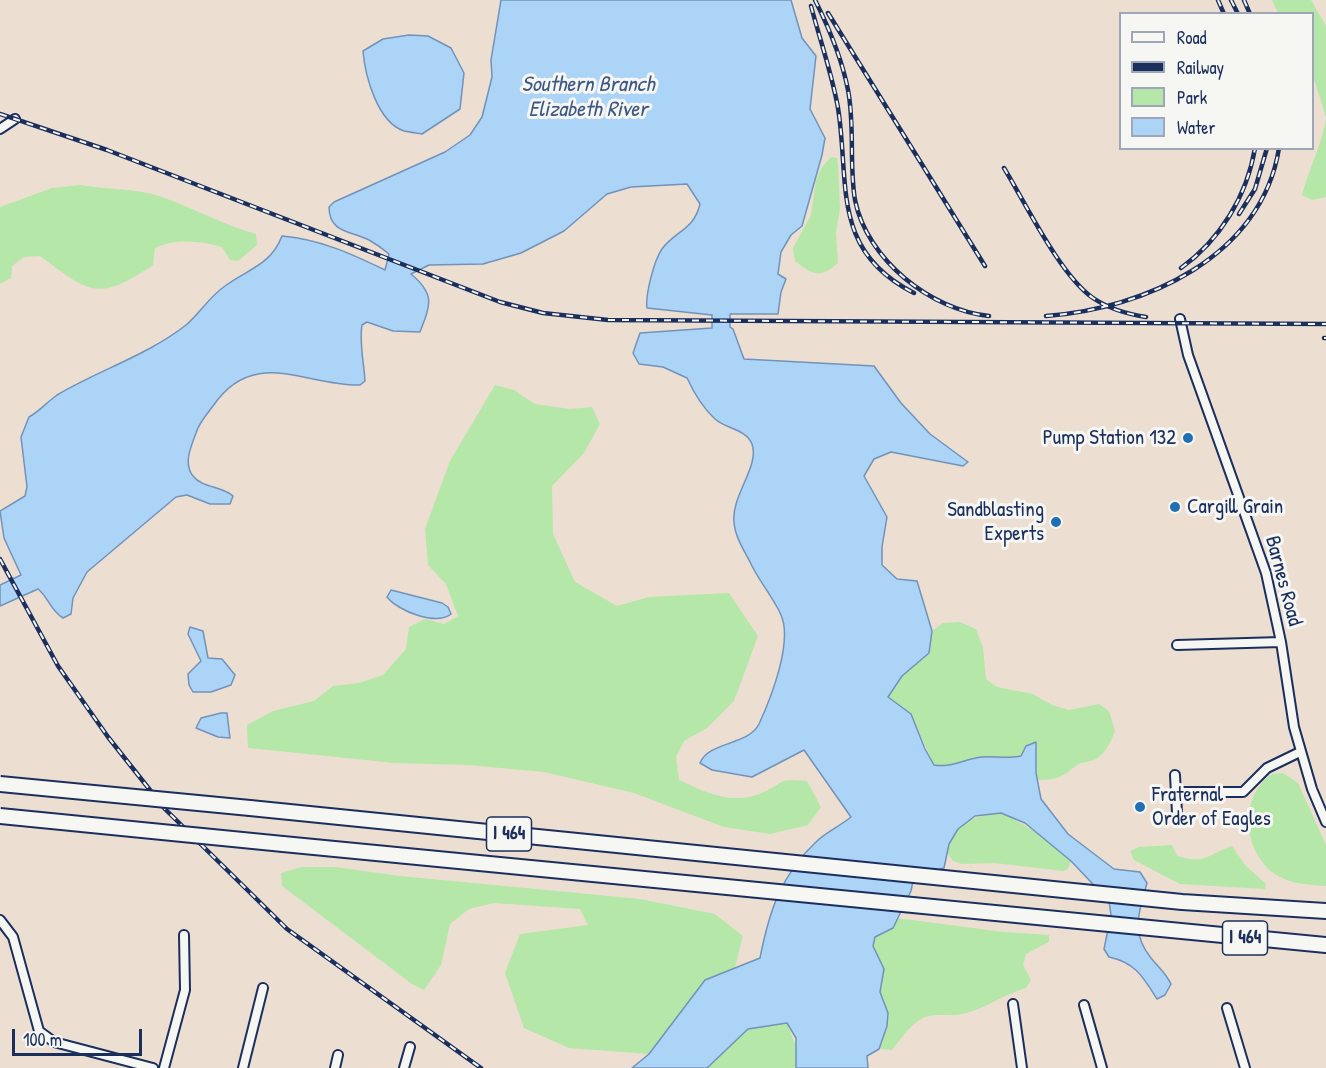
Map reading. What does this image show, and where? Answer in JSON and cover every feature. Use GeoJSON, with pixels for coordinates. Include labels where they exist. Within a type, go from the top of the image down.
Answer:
{"type":"FeatureCollection","features":[{"type":"Feature","properties":{"kind":"highway","name":"I 464"},"geometry":{"type":"LineString","coordinates":[[0,784],[1182,902],[1326,911]]}},
{"type":"Feature","properties":{"kind":"highway","name":"I 464"},"geometry":{"type":"LineString","coordinates":[[0,816],[1326,945]]}},
{"type":"Feature","properties":{"kind":"street"},"geometry":{"type":"LineString","coordinates":[[0,129],[15,119]]}},
{"type":"Feature","properties":{"kind":"street","name":"Barnes Road"},"geometry":{"type":"LineString","coordinates":[[1180,319],[1188,355],[1266,573],[1281,642],[1300,752],[1326,822]]}},
{"type":"Feature","properties":{"kind":"street"},"geometry":{"type":"LineString","coordinates":[[1177,645],[1281,642]]}},
{"type":"Feature","properties":{"kind":"street"},"geometry":{"type":"LineString","coordinates":[[1176,792],[1243,792],[1267,768],[1300,752]]}},
{"type":"Feature","properties":{"kind":"street"},"geometry":{"type":"LineString","coordinates":[[1175,775],[1177,813]]}},
{"type":"Feature","properties":{"kind":"street"},"geometry":{"type":"LineString","coordinates":[[0,920],[13,937],[39,1031],[54,1042],[153,1068]]}},
{"type":"Feature","properties":{"kind":"street"},"geometry":{"type":"LineString","coordinates":[[164,1068],[185,990],[184,935]]}},
{"type":"Feature","properties":{"kind":"street"},"geometry":{"type":"LineString","coordinates":[[243,1068],[263,988]]}},
{"type":"Feature","properties":{"kind":"street"},"geometry":{"type":"LineString","coordinates":[[1013,1004],[1022,1068]]}},
{"type":"Feature","properties":{"kind":"street"},"geometry":{"type":"LineString","coordinates":[[1084,1005],[1102,1068]]}},
{"type":"Feature","properties":{"kind":"street"},"geometry":{"type":"LineString","coordinates":[[1227,1008],[1245,1068]]}},
{"type":"Feature","properties":{"kind":"street"},"geometry":{"type":"LineString","coordinates":[[404,1068],[410,1047]]}},
{"type":"Feature","properties":{"kind":"street"},"geometry":{"type":"LineString","coordinates":[[335,1068],[338,1055]]}},
{"type":"Feature","properties":{"kind":"green space"},"geometry":{"type":"Polygon","coordinates":[[[1272,0],[1311,0],[1326,26],[1326,117],[1314,79],[1314,12],[1278,12],[1272,0]]]}},
{"type":"Feature","properties":{"kind":"green space"},"geometry":{"type":"Polygon","coordinates":[[[1326,118],[1326,197],[1312,200],[1302,195],[1322,138],[1326,118]]]}},
{"type":"Feature","properties":{"kind":"green space"},"geometry":{"type":"Polygon","coordinates":[[[831,157],[837,158],[838,165],[840,208],[836,233],[838,263],[826,271],[816,273],[795,261],[793,248],[811,215],[816,180],[822,167],[831,157]]]}},
{"type":"Feature","properties":{"kind":"green space"},"geometry":{"type":"Polygon","coordinates":[[[80,185],[142,192],[162,197],[256,234],[257,245],[238,261],[230,260],[222,247],[214,245],[188,241],[163,245],[155,248],[153,265],[119,285],[106,288],[83,285],[40,256],[24,257],[12,266],[11,278],[0,284],[0,207],[52,188],[80,185]]]}},
{"type":"Feature","properties":{"kind":"green space"},"geometry":{"type":"Polygon","coordinates":[[[495,385],[514,390],[535,404],[570,409],[592,407],[600,424],[584,453],[552,486],[553,534],[575,582],[617,606],[649,597],[729,593],[758,636],[734,701],[707,728],[684,741],[676,757],[679,780],[710,793],[731,798],[753,796],[786,781],[807,781],[821,807],[808,825],[770,834],[724,827],[634,793],[544,772],[468,765],[395,763],[248,748],[247,725],[273,711],[314,701],[333,686],[359,683],[383,675],[406,649],[409,627],[425,619],[444,624],[458,616],[446,584],[428,565],[425,529],[450,461],[495,385]]]}},
{"type":"Feature","properties":{"kind":"green space"},"geometry":{"type":"Polygon","coordinates":[[[960,622],[976,629],[983,648],[986,679],[997,687],[1033,694],[1052,705],[1069,710],[1099,704],[1109,711],[1115,731],[1103,754],[1096,759],[1077,765],[1059,777],[1045,780],[1038,780],[1026,746],[1021,756],[981,757],[946,765],[934,765],[911,714],[888,697],[902,676],[929,653],[932,631],[943,623],[960,622]]]}},
{"type":"Feature","properties":{"kind":"green space"},"geometry":{"type":"Polygon","coordinates":[[[1283,773],[1298,783],[1326,845],[1326,886],[1296,883],[1280,877],[1258,856],[1252,842],[1249,811],[1253,797],[1261,784],[1272,774],[1283,773]]]}},
{"type":"Feature","properties":{"kind":"green space"},"geometry":{"type":"Polygon","coordinates":[[[1001,813],[1029,828],[1055,847],[1071,861],[1068,869],[1063,871],[995,863],[962,864],[953,861],[947,852],[954,833],[960,827],[974,818],[1001,813]]]}},
{"type":"Feature","properties":{"kind":"green space"},"geometry":{"type":"Polygon","coordinates":[[[1172,845],[1177,856],[1194,859],[1201,859],[1232,846],[1245,865],[1266,884],[1265,889],[1180,884],[1134,860],[1130,851],[1139,847],[1172,845]]]}},
{"type":"Feature","properties":{"kind":"green space"},"geometry":{"type":"Polygon","coordinates":[[[302,867],[335,867],[400,876],[640,899],[715,914],[743,936],[734,971],[705,980],[649,1054],[569,1048],[524,1028],[505,973],[520,934],[588,925],[580,909],[494,903],[469,909],[450,924],[441,965],[424,990],[412,984],[282,886],[281,873],[302,867]]]}},
{"type":"Feature","properties":{"kind":"green space"},"geometry":{"type":"Polygon","coordinates":[[[896,918],[1004,932],[1049,935],[1049,942],[1026,954],[1023,965],[1031,980],[1026,988],[971,1012],[925,1017],[905,1033],[892,1050],[879,1049],[887,1028],[888,1013],[880,992],[884,969],[873,946],[875,937],[893,928],[896,918]]]}},
{"type":"Feature","properties":{"kind":"green space"},"geometry":{"type":"Polygon","coordinates":[[[787,1023],[797,1049],[796,1068],[707,1068],[748,1029],[787,1023]]]}},
{"type":"Feature","properties":{"kind":"water","name":"Southern Branch Elizabeth River"},"geometry":{"type":"Polygon","coordinates":[[[501,0],[791,0],[802,38],[816,56],[810,109],[825,138],[822,155],[802,226],[791,235],[781,252],[778,274],[786,279],[781,292],[778,314],[730,314],[730,327],[733,329],[744,359],[874,366],[901,403],[930,434],[968,462],[963,466],[891,452],[874,459],[864,476],[887,517],[882,547],[882,565],[897,579],[917,581],[932,631],[929,653],[902,676],[888,697],[911,714],[934,765],[946,765],[982,757],[1021,756],[1026,746],[1036,742],[1036,773],[1041,799],[1068,834],[1114,869],[1140,872],[1147,883],[1139,913],[1138,930],[1144,949],[1171,984],[1165,995],[1157,999],[1138,972],[1126,963],[1109,957],[1104,949],[1111,915],[1109,901],[1071,861],[1025,823],[1001,813],[975,816],[958,829],[949,844],[944,868],[914,876],[911,891],[893,928],[875,937],[873,946],[884,969],[880,992],[888,1013],[887,1026],[879,1049],[867,1056],[868,1068],[796,1068],[796,1038],[787,1023],[748,1029],[707,1068],[632,1068],[649,1054],[705,980],[760,958],[772,909],[794,867],[820,838],[851,817],[804,750],[752,777],[712,770],[700,763],[711,751],[746,736],[759,724],[779,670],[784,626],[781,615],[740,543],[735,528],[734,512],[752,462],[752,444],[741,432],[711,415],[699,400],[687,378],[663,367],[639,364],[633,353],[640,333],[712,328],[712,315],[647,308],[653,269],[659,254],[667,243],[689,225],[700,204],[687,184],[631,187],[607,194],[564,231],[521,253],[483,264],[429,265],[411,274],[424,288],[429,300],[427,314],[420,332],[393,331],[367,322],[362,325],[361,345],[365,381],[360,385],[340,384],[281,373],[263,373],[246,378],[229,388],[213,406],[197,429],[189,455],[189,466],[197,480],[233,496],[230,504],[210,504],[187,495],[176,497],[87,572],[73,598],[71,614],[63,618],[38,589],[0,606],[0,585],[21,575],[4,538],[0,511],[25,496],[27,487],[21,437],[29,417],[57,395],[171,336],[186,325],[220,290],[272,254],[282,236],[322,244],[385,270],[389,254],[369,240],[342,230],[333,222],[329,207],[334,202],[445,152],[470,135],[482,117],[492,77],[491,60],[501,0]]]}},
{"type":"Feature","properties":{"kind":"water"},"geometry":{"type":"Polygon","coordinates":[[[409,35],[428,36],[451,48],[464,73],[460,109],[422,134],[404,131],[386,118],[374,97],[364,61],[363,51],[383,39],[409,35]]]}},
{"type":"Feature","properties":{"kind":"water"},"geometry":{"type":"Polygon","coordinates":[[[391,590],[442,603],[448,607],[451,614],[444,617],[427,618],[408,612],[387,597],[391,590]]]}},
{"type":"Feature","properties":{"kind":"water"},"geometry":{"type":"Polygon","coordinates":[[[190,627],[203,631],[208,658],[222,659],[235,675],[231,685],[211,692],[193,692],[189,685],[188,674],[201,661],[188,634],[190,627]]]}},
{"type":"Feature","properties":{"kind":"water"},"geometry":{"type":"Polygon","coordinates":[[[227,713],[230,738],[218,737],[196,728],[201,718],[227,713]]]}},
{"type":"Feature","properties":{"kind":"railway"},"geometry":{"type":"LineString","coordinates":[[815,0],[834,44],[845,78],[850,104],[855,200],[862,222],[873,243],[887,261],[924,292],[945,304],[967,312],[989,316]]}},
{"type":"Feature","properties":{"kind":"railway"},"geometry":{"type":"LineString","coordinates":[[1218,0],[1223,12]]}},
{"type":"Feature","properties":{"kind":"railway"},"geometry":{"type":"LineString","coordinates":[[1231,0],[1237,12]]}},
{"type":"Feature","properties":{"kind":"railway"},"geometry":{"type":"LineString","coordinates":[[1244,0],[1249,12]]}},
{"type":"Feature","properties":{"kind":"railway"},"geometry":{"type":"LineString","coordinates":[[811,6],[838,108],[845,188],[856,235],[868,256],[887,276],[914,293]]}},
{"type":"Feature","properties":{"kind":"railway"},"geometry":{"type":"LineString","coordinates":[[828,13],[985,266]]}},
{"type":"Feature","properties":{"kind":"railway"},"geometry":{"type":"LineString","coordinates":[[0,114],[107,150],[500,302],[543,313],[608,320],[1326,324]]}},
{"type":"Feature","properties":{"kind":"railway"},"geometry":{"type":"LineString","coordinates":[[1181,268],[1208,244],[1230,216],[1246,183],[1255,150]]}},
{"type":"Feature","properties":{"kind":"railway"},"geometry":{"type":"LineString","coordinates":[[1239,214],[1255,189],[1266,150]]}},
{"type":"Feature","properties":{"kind":"railway"},"geometry":{"type":"LineString","coordinates":[[1046,316],[1083,311],[1121,302],[1158,289],[1193,270],[1224,247],[1249,219],[1268,186],[1278,150]]}},
{"type":"Feature","properties":{"kind":"railway"},"geometry":{"type":"LineString","coordinates":[[1004,168],[1056,256],[1081,287],[1105,305],[1125,313],[1146,317]]}},
{"type":"Feature","properties":{"kind":"railway"},"geometry":{"type":"LineString","coordinates":[[0,559],[58,666],[108,737],[165,809],[287,929],[481,1068]]}},
{"type":"Feature","properties":{"kind":"place","name":"Pump Station 132"},"geometry":{"type":"Point","coordinates":[1188,438]}},
{"type":"Feature","properties":{"kind":"place","name":"Cargill Grain"},"geometry":{"type":"Point","coordinates":[1175,507]}},
{"type":"Feature","properties":{"kind":"place","name":"Sandblasting Experts"},"geometry":{"type":"Point","coordinates":[1056,522]}},
{"type":"Feature","properties":{"kind":"place","name":"Fraternal Order of Eagles"},"geometry":{"type":"Point","coordinates":[1140,807]}}]}
